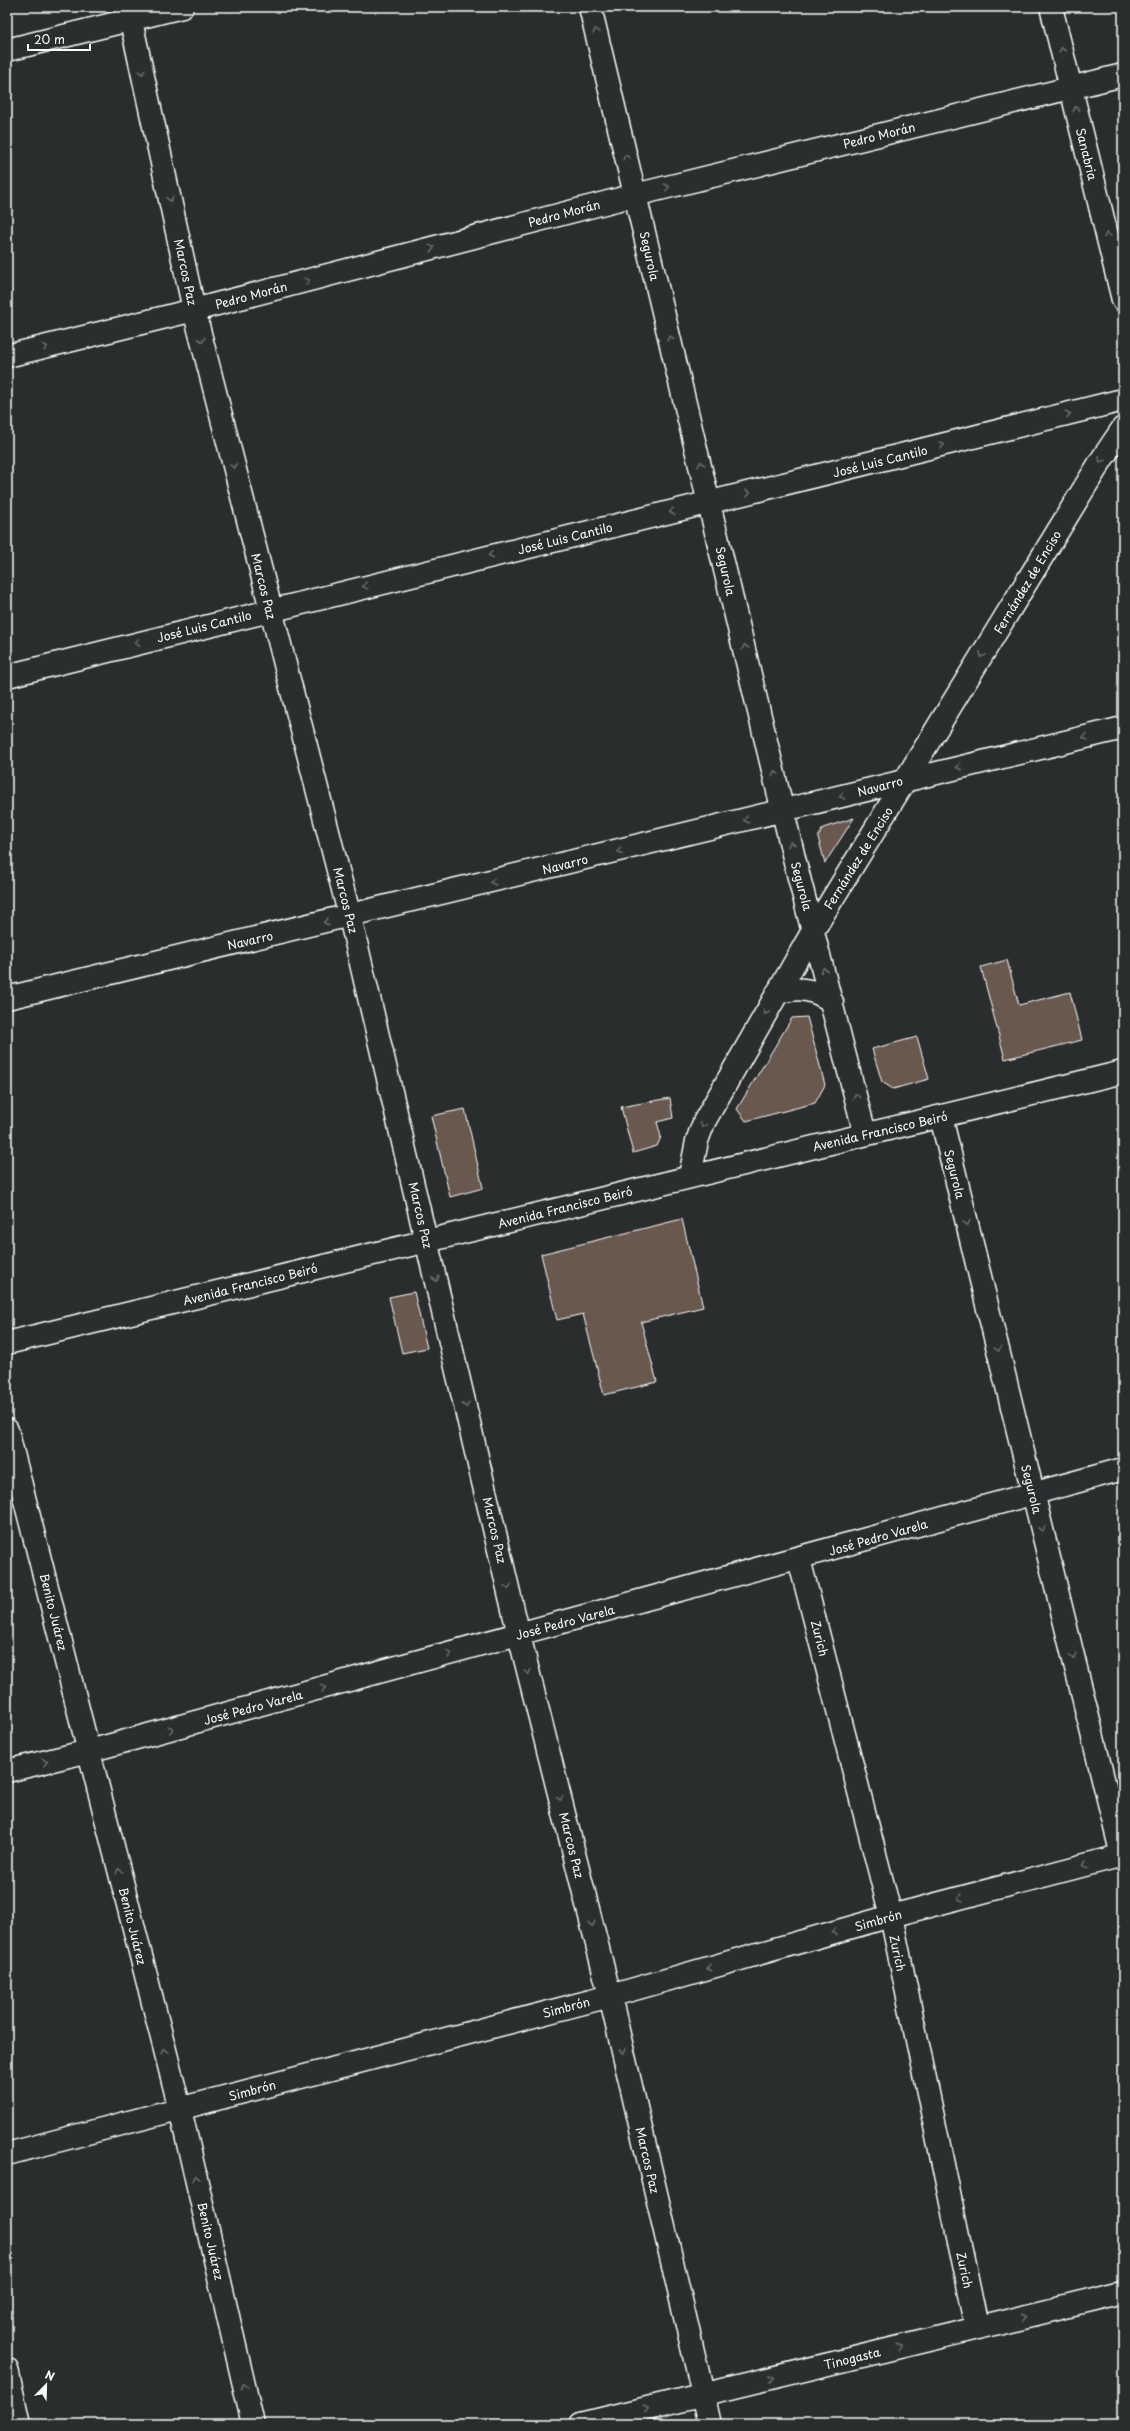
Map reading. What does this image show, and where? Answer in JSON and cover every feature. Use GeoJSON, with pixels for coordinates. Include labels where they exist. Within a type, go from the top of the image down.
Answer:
{"type":"FeatureCollection","features":[{"type":"Feature","properties":{"kind":"street"},"geometry":{"type":"LineString","coordinates":[[7,50],[129,13],[182,7]]}},
{"type":"Feature","properties":{"kind":"street","name":"Segurola"},"geometry":{"type":"LineString","coordinates":[[590,7],[784,811],[865,1134]]}},
{"type":"Feature","properties":{"kind":"street","name":"Sanabria"},"geometry":{"type":"LineString","coordinates":[[1051,7],[1123,300]]}},
{"type":"Feature","properties":{"kind":"street","name":"Marcos Paz"},"geometry":{"type":"LineString","coordinates":[[129,13],[194,310],[350,917],[428,1241],[519,1635],[610,1996],[710,2424]]}},
{"type":"Feature","properties":{"kind":"street","name":"Pedro Morán"},"geometry":{"type":"LineString","coordinates":[[7,356],[194,310],[635,195],[1123,75]]}},
{"type":"Feature","properties":{"kind":"street","name":"José Luis Cantilo"},"geometry":{"type":"LineString","coordinates":[[7,676],[270,609],[1123,400]]}},
{"type":"Feature","properties":{"kind":"street","name":"Fernández de Enciso"},"geometry":{"type":"LineString","coordinates":[[690,1176],[697,1141],[704,1122],[814,930],[1102,459],[1123,428]]}},
{"type":"Feature","properties":{"kind":"street","name":"Navarro"},"geometry":{"type":"LineString","coordinates":[[7,998],[350,917],[784,811],[907,779],[1123,728]]}},
{"type":"Feature","properties":{"kind":"street"},"geometry":{"type":"LineString","coordinates":[[777,994],[795,989],[805,989],[824,996],[832,1002]]}},
{"type":"Feature","properties":{"kind":"street","name":"Avenida Francisco Beiró"},"geometry":{"type":"LineString","coordinates":[[7,1343],[1123,1072]]}},
{"type":"Feature","properties":{"kind":"street","name":"Segurola"},"geometry":{"type":"LineString","coordinates":[[941,1117],[1123,1857]]}},
{"type":"Feature","properties":{"kind":"street","name":"Benito Juárez"},"geometry":{"type":"LineString","coordinates":[[7,1430],[180,2109],[253,2424]]}},
{"type":"Feature","properties":{"kind":"street","name":"José Pedro Varela"},"geometry":{"type":"LineString","coordinates":[[7,1771],[89,1751],[519,1635],[1123,1469]]}},
{"type":"Feature","properties":{"kind":"street","name":"Zurich"},"geometry":{"type":"LineString","coordinates":[[799,1558],[891,1916],[977,2327]]}},
{"type":"Feature","properties":{"kind":"street","name":"Simbrón"},"geometry":{"type":"LineString","coordinates":[[7,2154],[610,1996],[891,1916],[1123,1857]]}},
{"type":"Feature","properties":{"kind":"street","name":"Tinogasta"},"geometry":{"type":"LineString","coordinates":[[581,2424],[977,2327],[1123,2293]]}},
{"type":"Feature","properties":{"kind":"street"},"geometry":{"type":"LineString","coordinates":[[7,2369],[19,2424]]}},
{"type":"Feature","properties":{"kind":"building"},"geometry":{"type":"Polygon","coordinates":[[[854,818],[825,863],[818,837],[823,828],[854,818]]]}},
{"type":"Feature","properties":{"kind":"building"},"geometry":{"type":"Polygon","coordinates":[[[1007,960],[1019,1005],[1070,992],[1082,1040],[1005,1059],[981,967],[1007,960]]]}},
{"type":"Feature","properties":{"kind":"building"},"geometry":{"type":"Polygon","coordinates":[[[807,1017],[825,1085],[815,1103],[746,1121],[737,1109],[792,1018],[807,1017]]]}},
{"type":"Feature","properties":{"kind":"building"},"geometry":{"type":"Polygon","coordinates":[[[917,1037],[929,1079],[893,1089],[882,1082],[872,1049],[917,1037]]]}},
{"type":"Feature","properties":{"kind":"building"},"geometry":{"type":"Polygon","coordinates":[[[670,1098],[673,1118],[657,1122],[661,1137],[657,1146],[633,1153],[621,1107],[670,1098]]]}},
{"type":"Feature","properties":{"kind":"building"},"geometry":{"type":"Polygon","coordinates":[[[465,1109],[483,1188],[450,1197],[431,1116],[465,1109]]]}},
{"type":"Feature","properties":{"kind":"building"},"geometry":{"type":"Polygon","coordinates":[[[682,1219],[703,1307],[641,1322],[657,1382],[604,1395],[583,1314],[557,1320],[541,1254],[682,1219]]]}},
{"type":"Feature","properties":{"kind":"building"},"geometry":{"type":"Polygon","coordinates":[[[414,1292],[427,1348],[402,1353],[389,1297],[414,1292]]]}}]}
